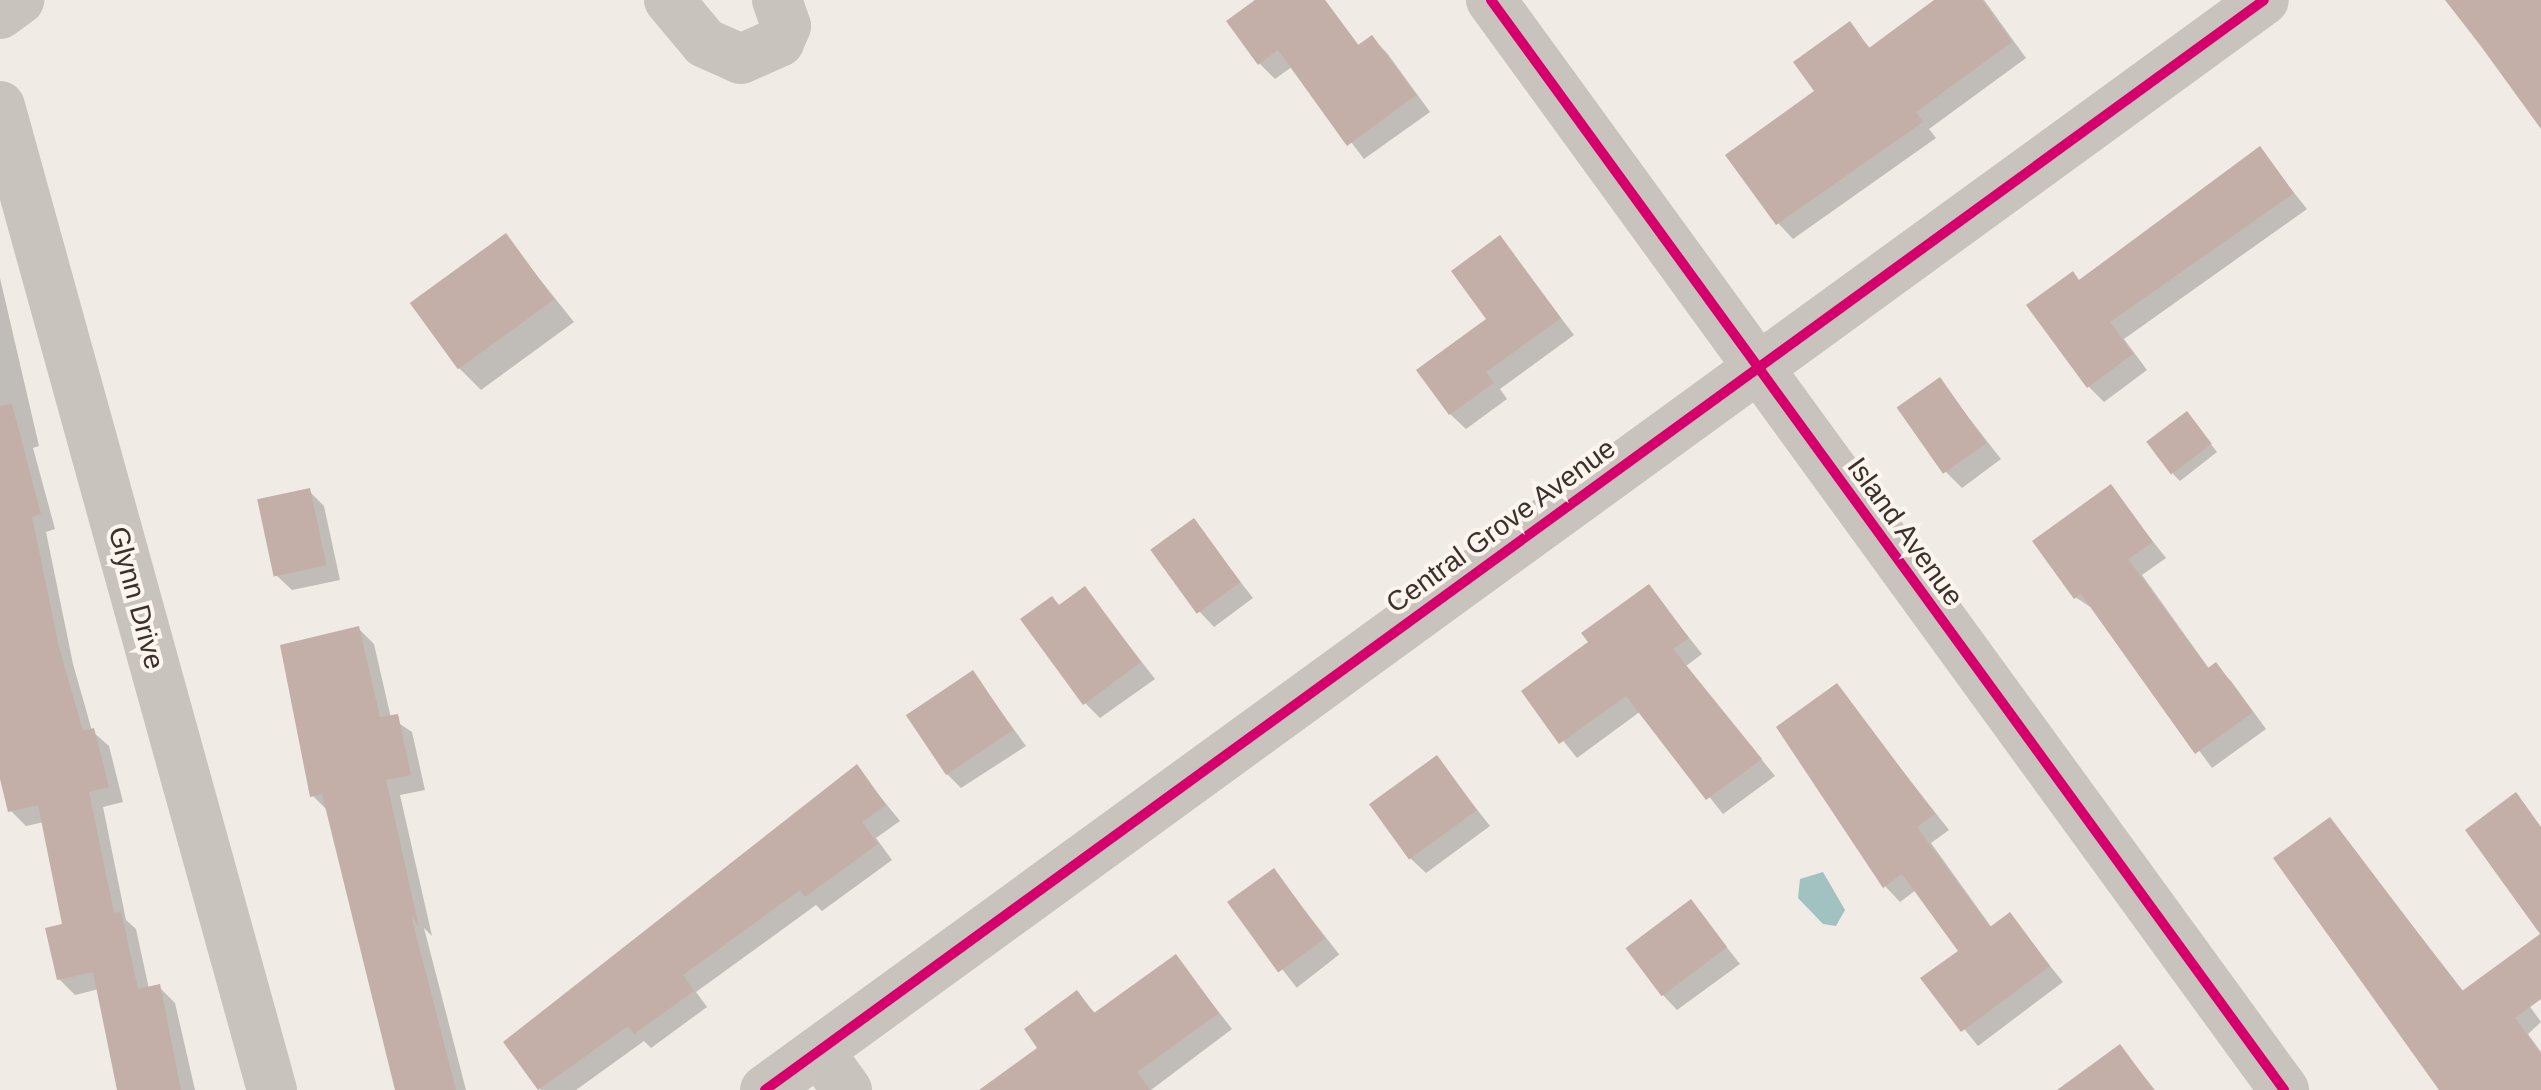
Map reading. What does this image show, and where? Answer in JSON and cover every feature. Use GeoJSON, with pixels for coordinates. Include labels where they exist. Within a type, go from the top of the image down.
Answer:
{"type":"FeatureCollection","features":[{"type":"Feature","properties":{"kind":"street"},"geometry":{"type":"LineString","coordinates":[[0,14],[19,0]]}},
{"type":"Feature","properties":{"kind":"street"},"geometry":{"type":"LineString","coordinates":[[668,0],[705,42],[741,60],[779,42],[786,26],[777,0]]}},
{"type":"Feature","properties":{"kind":"street","name":"Island Avenue"},"geometry":{"type":"LineString","coordinates":[[1491,0],[2284,1090]]}},
{"type":"Feature","properties":{"kind":"street","name":"Central Grove Avenue"},"geometry":{"type":"LineString","coordinates":[[765,1090],[833,1070],[1757,367],[2264,0]]}},
{"type":"Feature","properties":{"kind":"street","name":"Glynn Drive"},"geometry":{"type":"LineString","coordinates":[[0,106],[272,1090]]}},
{"type":"Feature","properties":{"kind":"water"},"geometry":{"type":"Polygon","coordinates":[[[1823,872],[1845,910],[1836,926],[1823,924],[1798,898],[1800,879],[1823,872]]]}},
{"type":"Feature","properties":{"kind":"building"},"geometry":{"type":"Polygon","coordinates":[[[1255,0],[1325,0],[1358,45],[1372,35],[1416,95],[1347,146],[1278,50],[1258,65],[1226,21],[1255,0]]]}},
{"type":"Feature","properties":{"kind":"building"},"geometry":{"type":"Polygon","coordinates":[[[1934,0],[1982,0],[2012,42],[1916,112],[1923,122],[1776,225],[1725,155],[1814,91],[1793,62],[1850,21],[1869,48],[1934,0]]]}},
{"type":"Feature","properties":{"kind":"building"},"geometry":{"type":"Polygon","coordinates":[[[2445,0],[2541,0],[2541,129],[2480,45],[2445,0]]]}},
{"type":"Feature","properties":{"kind":"building"},"geometry":{"type":"Polygon","coordinates":[[[2260,146],[2294,193],[2110,322],[2133,354],[2087,388],[2026,305],[2073,271],[2079,280],[2260,146]]]}},
{"type":"Feature","properties":{"kind":"building"},"geometry":{"type":"Polygon","coordinates":[[[506,233],[554,299],[458,369],[410,303],[506,233]]]}},
{"type":"Feature","properties":{"kind":"building"},"geometry":{"type":"Polygon","coordinates":[[[1500,235],[1561,318],[1486,372],[1494,383],[1449,415],[1416,370],[1486,319],[1451,271],[1500,235]]]}},
{"type":"Feature","properties":{"kind":"building"},"geometry":{"type":"Polygon","coordinates":[[[1940,377],[1986,443],[1943,474],[1897,407],[1940,377]]]}},
{"type":"Feature","properties":{"kind":"building"},"geometry":{"type":"Polygon","coordinates":[[[12,404],[41,514],[32,517],[59,647],[83,731],[94,728],[109,787],[89,792],[114,913],[121,911],[138,989],[160,984],[181,1090],[117,1090],[93,972],[57,980],[45,928],[62,924],[38,805],[8,812],[0,779],[0,406],[12,404]]]}},
{"type":"Feature","properties":{"kind":"building"},"geometry":{"type":"Polygon","coordinates":[[[2187,411],[2212,444],[2171,474],[2146,442],[2187,411]]]}},
{"type":"Feature","properties":{"kind":"building"},"geometry":{"type":"Polygon","coordinates":[[[2111,484],[2153,542],[2128,559],[2208,668],[2216,662],[2253,712],[2195,754],[2081,594],[2074,599],[2032,541],[2111,484]]]}},
{"type":"Feature","properties":{"kind":"building"},"geometry":{"type":"Polygon","coordinates":[[[310,488],[326,565],[274,577],[257,499],[310,488]]]}},
{"type":"Feature","properties":{"kind":"building"},"geometry":{"type":"Polygon","coordinates":[[[1194,518],[1240,582],[1197,614],[1150,550],[1194,518]]]}},
{"type":"Feature","properties":{"kind":"building"},"geometry":{"type":"Polygon","coordinates":[[[1649,584],[1689,638],[1673,649],[1762,759],[1706,800],[1626,696],[1559,744],[1521,691],[1588,642],[1581,633],[1649,584]]]}},
{"type":"Feature","properties":{"kind":"building"},"geometry":{"type":"Polygon","coordinates":[[[1085,586],[1141,662],[1083,705],[1020,619],[1052,596],[1059,605],[1085,586]]]}},
{"type":"Feature","properties":{"kind":"building"},"geometry":{"type":"Polygon","coordinates":[[[359,626],[380,717],[398,714],[411,775],[386,780],[419,927],[411,915],[456,1090],[395,1090],[322,794],[310,797],[280,645],[359,626]]]}},
{"type":"Feature","properties":{"kind":"building"},"geometry":{"type":"Polygon","coordinates":[[[973,670],[1013,730],[946,775],[906,715],[973,670]]]}},
{"type":"Feature","properties":{"kind":"building"},"geometry":{"type":"Polygon","coordinates":[[[1837,683],[1935,814],[1917,827],[1990,927],[2010,912],[2050,966],[1961,1032],[1920,978],[1958,951],[1902,874],[1883,888],[1776,727],[1837,683]]]}},
{"type":"Feature","properties":{"kind":"building"},"geometry":{"type":"Polygon","coordinates":[[[1437,755],[1477,810],[1409,859],[1369,804],[1437,755]]]}},
{"type":"Feature","properties":{"kind":"building"},"geometry":{"type":"Polygon","coordinates":[[[857,764],[886,805],[862,822],[878,844],[805,897],[800,890],[683,975],[694,991],[634,1034],[628,1026],[538,1090],[503,1042],[857,764]]]}},
{"type":"Feature","properties":{"kind":"building"},"geometry":{"type":"Polygon","coordinates":[[[2516,792],[2541,827],[2541,999],[2515,1018],[2541,1054],[2541,1090],[2439,1090],[2273,858],[2330,817],[2462,991],[2540,934],[2465,830],[2516,792]]]}},
{"type":"Feature","properties":{"kind":"building"},"geometry":{"type":"Polygon","coordinates":[[[1274,868],[1325,938],[1278,972],[1227,902],[1274,868]]]}},
{"type":"Feature","properties":{"kind":"building"},"geometry":{"type":"Polygon","coordinates":[[[1691,899],[1727,947],[1662,996],[1626,948],[1691,899]]]}},
{"type":"Feature","properties":{"kind":"building"},"geometry":{"type":"Polygon","coordinates":[[[1176,954],[1219,1013],[1137,1072],[1150,1090],[979,1090],[1037,1048],[1024,1029],[1077,990],[1094,1013],[1176,954]]]}},
{"type":"Feature","properties":{"kind":"building"},"geometry":{"type":"Polygon","coordinates":[[[2120,1044],[2154,1090],[2057,1090],[2120,1044]]]}},
{"type":"Feature","properties":{"kind":"cycle path"},"geometry":{"type":"LineString","coordinates":[[1491,0],[2284,1090]]}},
{"type":"Feature","properties":{"kind":"cycle path"},"geometry":{"type":"LineString","coordinates":[[765,1090],[2264,0]]}}]}
